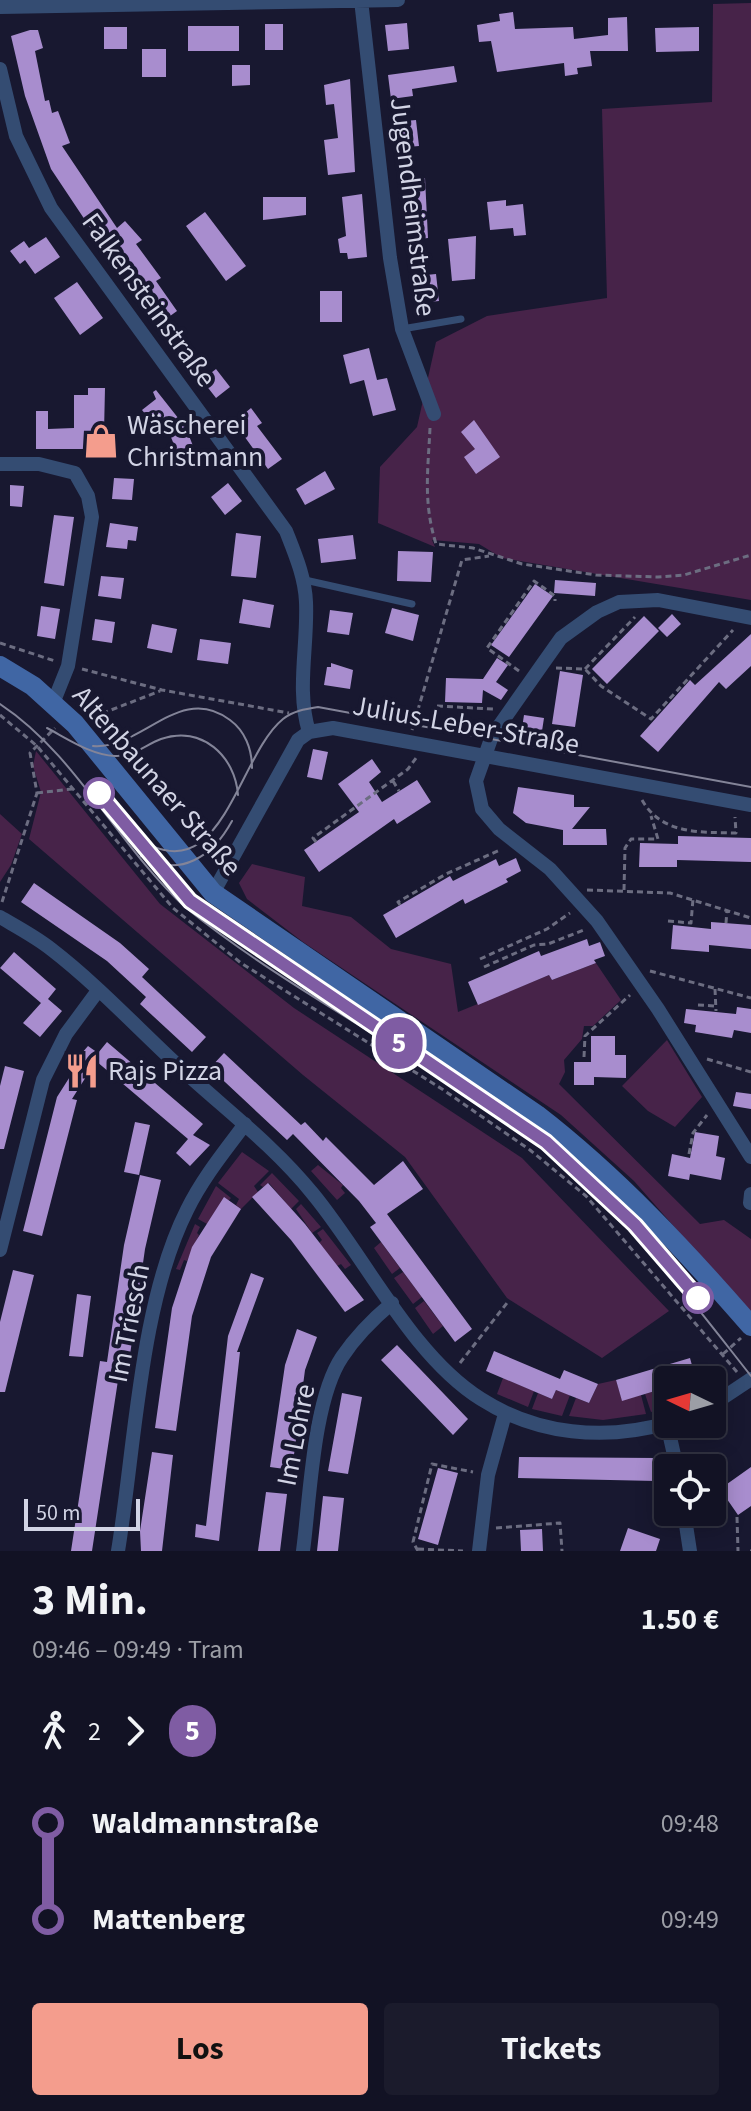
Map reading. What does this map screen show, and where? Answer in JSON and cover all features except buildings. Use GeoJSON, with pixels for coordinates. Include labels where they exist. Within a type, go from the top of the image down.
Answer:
{"type":"FeatureCollection","features":[{"type":"Feature","properties":{"kind":"main road","name":"Altenbaunaer Straße"},"geometry":{"type":"LineString","coordinates":[[0,666],[54,701],[213,893],[582,1149],[643,1208],[747,1331]]}},
{"type":"Feature","properties":{"kind":"street","name":"Jugendheimstraße"},"geometry":{"type":"LineString","coordinates":[[362,0],[390,258],[402,329],[432,419]]}},
{"type":"Feature","properties":{"kind":"street"},"geometry":{"type":"LineString","coordinates":[[0,7],[398,0]]}},
{"type":"Feature","properties":{"kind":"street","name":"Falkensteinstraße"},"geometry":{"type":"LineString","coordinates":[[0,69],[16,136],[51,208],[286,531],[302,580],[306,638],[302,693],[309,732]]}},
{"type":"Feature","properties":{"kind":"street"},"geometry":{"type":"LineString","coordinates":[[0,464],[39,464],[75,473],[88,496],[92,517],[68,666],[54,701]]}},
{"type":"Feature","properties":{"kind":"street"},"geometry":{"type":"LineString","coordinates":[[745,617],[642,599],[619,602],[578,624],[544,662],[508,713],[483,754],[476,781],[482,809],[510,838],[550,869],[597,921],[692,1061],[751,1157]]}},
{"type":"Feature","properties":{"kind":"street","name":"Julius-Leber-Straße"},"geometry":{"type":"LineString","coordinates":[[309,732],[333,728],[751,805]]}},
{"type":"Feature","properties":{"kind":"street"},"geometry":{"type":"LineString","coordinates":[[213,893],[286,758],[298,740],[309,732]]}},
{"type":"Feature","properties":{"kind":"street"},"geometry":{"type":"LineString","coordinates":[[0,917],[51,949],[245,1124],[310,1190],[353,1243],[423,1346],[451,1376],[505,1414],[540,1426],[573,1432],[609,1433],[654,1426]]}},
{"type":"Feature","properties":{"kind":"street"},"geometry":{"type":"LineString","coordinates":[[0,1250],[43,1080],[66,1034],[97,992]]}},
{"type":"Feature","properties":{"kind":"street","name":"Im Triesch"},"geometry":{"type":"LineString","coordinates":[[118,1551],[152,1321],[168,1257],[193,1198],[245,1124]]}},
{"type":"Feature","properties":{"kind":"street"},"geometry":{"type":"LineString","coordinates":[[750,1203],[751,1194]]}},
{"type":"Feature","properties":{"kind":"street","name":"Im Lohre"},"geometry":{"type":"LineString","coordinates":[[303,1551],[322,1405],[340,1359],[369,1323],[392,1303]]}},
{"type":"Feature","properties":{"kind":"street"},"geometry":{"type":"LineString","coordinates":[[726,1396],[749,1380]]}},
{"type":"Feature","properties":{"kind":"street"},"geometry":{"type":"LineString","coordinates":[[479,1551],[488,1475],[505,1414]]}},
{"type":"Feature","properties":{"kind":"street"},"geometry":{"type":"LineString","coordinates":[[686,1526],[690,1551]]}},
{"type":"Feature","properties":{"kind":"lane"},"geometry":{"type":"LineString","coordinates":[[402,329],[461,319]]}},
{"type":"Feature","properties":{"kind":"lane"},"geometry":{"type":"LineString","coordinates":[[302,580],[412,604]]}},
{"type":"Feature","properties":{"kind":"path"},"geometry":{"type":"LineString","coordinates":[[432,419],[425,467],[429,519],[436,544],[473,548],[489,556],[596,575],[684,575],[751,555]]}},
{"type":"Feature","properties":{"kind":"path"},"geometry":{"type":"LineString","coordinates":[[316,842],[313,838],[340,822],[363,801],[408,769],[462,560],[489,556]]}},
{"type":"Feature","properties":{"kind":"path"},"geometry":{"type":"LineString","coordinates":[[532,680],[487,648],[534,581],[555,596],[555,601]]}},
{"type":"Feature","properties":{"kind":"path"},"geometry":{"type":"LineString","coordinates":[[585,669],[642,609],[642,599]]}},
{"type":"Feature","properties":{"kind":"path"},"geometry":{"type":"LineString","coordinates":[[544,662],[552,668],[585,669],[601,686],[651,719],[745,617]]}},
{"type":"Feature","properties":{"kind":"path"},"geometry":{"type":"LineString","coordinates":[[0,643],[68,666],[162,690],[286,711],[309,732]]}},
{"type":"Feature","properties":{"kind":"path"},"geometry":{"type":"LineString","coordinates":[[0,905],[7,894],[37,793],[38,781],[29,758],[37,746],[55,728],[75,724],[162,690]]}},
{"type":"Feature","properties":{"kind":"path"},"geometry":{"type":"LineString","coordinates":[[437,706],[464,705],[508,713]]}},
{"type":"Feature","properties":{"kind":"path"},"geometry":{"type":"LineString","coordinates":[[0,715],[37,746],[173,908],[241,963],[442,1089],[530,1150],[586,1196],[749,1380]]}},
{"type":"Feature","properties":{"kind":"path"},"geometry":{"type":"LineString","coordinates":[[392,780],[399,791]]}},
{"type":"Feature","properties":{"kind":"path"},"geometry":{"type":"LineString","coordinates":[[624,890],[625,848],[631,839],[658,839],[651,816],[631,782]]}},
{"type":"Feature","properties":{"kind":"path"},"geometry":{"type":"LineString","coordinates":[[37,793],[72,789]]}},
{"type":"Feature","properties":{"kind":"path"},"geometry":{"type":"LineString","coordinates":[[363,801],[366,806]]}},
{"type":"Feature","properties":{"kind":"path"},"geometry":{"type":"LineString","coordinates":[[651,816],[684,832],[736,833],[733,801]]}},
{"type":"Feature","properties":{"kind":"path"},"geometry":{"type":"LineString","coordinates":[[400,905],[398,902],[502,849],[510,838]]}},
{"type":"Feature","properties":{"kind":"path"},"geometry":{"type":"LineString","coordinates":[[471,864],[474,870]]}},
{"type":"Feature","properties":{"kind":"path"},"geometry":{"type":"LineString","coordinates":[[480,959],[547,929],[588,889],[670,893],[751,918]]}},
{"type":"Feature","properties":{"kind":"path"},"geometry":{"type":"LineString","coordinates":[[668,921],[691,923],[693,899]]}},
{"type":"Feature","properties":{"kind":"path"},"geometry":{"type":"LineString","coordinates":[[726,923],[727,910]]}},
{"type":"Feature","properties":{"kind":"path"},"geometry":{"type":"LineString","coordinates":[[484,967],[534,945],[548,944],[581,933],[597,921]]}},
{"type":"Feature","properties":{"kind":"path"},"geometry":{"type":"LineString","coordinates":[[584,1057],[585,1036],[645,970],[751,998]]}},
{"type":"Feature","properties":{"kind":"path"},"geometry":{"type":"LineString","coordinates":[[698,1005],[716,1008],[715,989]]}},
{"type":"Feature","properties":{"kind":"path"},"geometry":{"type":"LineString","coordinates":[[692,1061],[701,1057],[751,1072]]}},
{"type":"Feature","properties":{"kind":"path"},"geometry":{"type":"LineString","coordinates":[[689,1154],[693,1133],[719,1104]]}},
{"type":"Feature","properties":{"kind":"path"},"geometry":{"type":"LineString","coordinates":[[451,1376],[507,1303]]}},
{"type":"Feature","properties":{"kind":"path"},"geometry":{"type":"LineString","coordinates":[[723,1354],[747,1331]]}},
{"type":"Feature","properties":{"kind":"path"},"geometry":{"type":"LineString","coordinates":[[463,1551],[418,1550],[413,1542],[432,1464],[488,1475]]}},
{"type":"Feature","properties":{"kind":"path"},"geometry":{"type":"LineString","coordinates":[[737,1517],[738,1551]]}},
{"type":"Feature","properties":{"kind":"path"},"geometry":{"type":"LineString","coordinates":[[481,1529],[560,1523],[562,1551]]}},
{"type":"Feature","properties":{"kind":"shaded area"},"geometry":{"type":"Polygon","coordinates":[[[751,3],[751,600],[502,558],[479,544],[432,540],[435,547],[378,523],[380,467],[417,427],[436,342],[487,316],[607,298],[602,109],[712,102],[713,4],[751,3]]]}},
{"type":"Feature","properties":{"kind":"shaded area"},"geometry":{"type":"Polygon","coordinates":[[[36,751],[160,904],[294,1008],[522,1158],[669,1311],[602,1358],[507,1298],[405,1157],[303,1075],[29,839],[41,792],[33,766],[36,751]]]}},
{"type":"Feature","properties":{"kind":"shaded area"},"geometry":{"type":"Polygon","coordinates":[[[0,814],[22,834],[11,865],[0,882],[0,814]]]}},
{"type":"Feature","properties":{"kind":"shaded area"},"geometry":{"type":"Polygon","coordinates":[[[252,864],[305,877],[302,906],[351,917],[391,949],[451,964],[458,1012],[549,975],[552,980],[596,963],[621,1000],[593,1026],[584,1026],[582,1039],[564,1060],[565,1072],[559,1084],[700,1224],[724,1220],[751,1239],[751,1314],[634,1181],[561,1115],[303,942],[247,899],[239,883],[252,864]]]}},
{"type":"Feature","properties":{"kind":"shaded area"},"geometry":{"type":"Polygon","coordinates":[[[667,1040],[702,1097],[675,1127],[648,1111],[622,1086],[667,1040]]]}},
{"type":"Feature","properties":{"kind":"shaded area"},"geometry":{"type":"Polygon","coordinates":[[[242,1152],[269,1171],[254,1186],[258,1192],[241,1209],[236,1205],[239,1199],[218,1183],[242,1152]]]}},
{"type":"Feature","properties":{"kind":"shaded area"},"geometry":{"type":"Polygon","coordinates":[[[318,1165],[343,1185],[341,1188],[345,1193],[337,1200],[311,1171],[318,1165]]]}},
{"type":"Feature","properties":{"kind":"shaded area"},"geometry":{"type":"Polygon","coordinates":[[[272,1173],[299,1201],[291,1209],[269,1183],[263,1187],[260,1185],[272,1173]]]}},
{"type":"Feature","properties":{"kind":"shaded area"},"geometry":{"type":"Polygon","coordinates":[[[216,1186],[231,1198],[207,1224],[198,1219],[216,1186]]]}},
{"type":"Feature","properties":{"kind":"shaded area"},"geometry":{"type":"Polygon","coordinates":[[[301,1204],[321,1227],[312,1233],[296,1209],[301,1204]]]}},
{"type":"Feature","properties":{"kind":"shaded area"},"geometry":{"type":"Polygon","coordinates":[[[195,1224],[200,1227],[199,1235],[187,1261],[184,1260],[180,1270],[176,1269],[195,1224]]]}},
{"type":"Feature","properties":{"kind":"shaded area"},"geometry":{"type":"Polygon","coordinates":[[[323,1229],[351,1265],[345,1269],[341,1264],[337,1266],[319,1243],[322,1240],[317,1233],[323,1229]]]}},
{"type":"Feature","properties":{"kind":"shaded area"},"geometry":{"type":"Polygon","coordinates":[[[381,1242],[400,1268],[392,1274],[374,1248],[381,1242]]]}},
{"type":"Feature","properties":{"kind":"shaded area"},"geometry":{"type":"Polygon","coordinates":[[[403,1272],[422,1297],[413,1304],[394,1278],[403,1272]]]}},
{"type":"Feature","properties":{"kind":"shaded area"},"geometry":{"type":"Polygon","coordinates":[[[424,1301],[443,1326],[433,1334],[415,1308],[424,1301]]]}},
{"type":"Feature","properties":{"kind":"shaded area"},"geometry":{"type":"Polygon","coordinates":[[[503,1378],[534,1391],[528,1407],[497,1394],[503,1378]]]}},
{"type":"Feature","properties":{"kind":"shaded area"},"geometry":{"type":"Polygon","coordinates":[[[616,1380],[622,1400],[641,1395],[646,1414],[603,1420],[569,1416],[576,1398],[589,1403],[598,1384],[616,1380]]]}},
{"type":"Feature","properties":{"kind":"shaded area"},"geometry":{"type":"Polygon","coordinates":[[[556,1390],[570,1395],[562,1416],[532,1409],[538,1393],[552,1399],[556,1390]]]}},
{"type":"Feature","properties":{"kind":"shaded area"},"geometry":{"type":"Polygon","coordinates":[[[654,1391],[654,1411],[651,1412],[645,1394],[654,1391]]]}},
{"type":"Feature","properties":{"kind":"tram line"},"geometry":{"type":"LineString","coordinates":[[0,704],[52,748],[139,857],[185,907],[280,975],[478,1100],[571,1171],[643,1243],[751,1376]]}},
{"type":"Feature","properties":{"kind":"tram line"},"geometry":{"type":"LineString","coordinates":[[131,833],[161,849],[186,850],[206,837],[223,816],[267,738],[283,719],[318,707],[751,787]]}},
{"type":"Feature","properties":{"kind":"tram line"},"geometry":{"type":"LineString","coordinates":[[93,746],[128,738],[178,713],[194,709],[212,710],[240,729],[249,747],[252,768]]}},
{"type":"Feature","properties":{"kind":"tram line"},"geometry":{"type":"LineString","coordinates":[[47,728],[88,750],[115,756],[128,755],[161,739],[176,736],[203,740],[223,756],[236,781],[238,795]]}},
{"type":"Feature","properties":{"kind":"tram line","name":"5"},"geometry":{"type":"LineString","coordinates":[[99,793],[190,901],[247,943],[546,1142],[588,1177],[635,1225],[698,1298]]}},
{"type":"Feature","properties":{"kind":"tram line"},"geometry":{"type":"LineString","coordinates":[[141,856],[169,865],[194,860],[215,844],[232,821]]}},
{"type":"Feature","properties":{"kind":"place","name":"Wäscherei Christmann"},"geometry":{"type":"Point","coordinates":[101,441]}},
{"type":"Feature","properties":{"kind":"place","name":"Rajs Pizza"},"geometry":{"type":"Point","coordinates":[82,1071]}}]}
